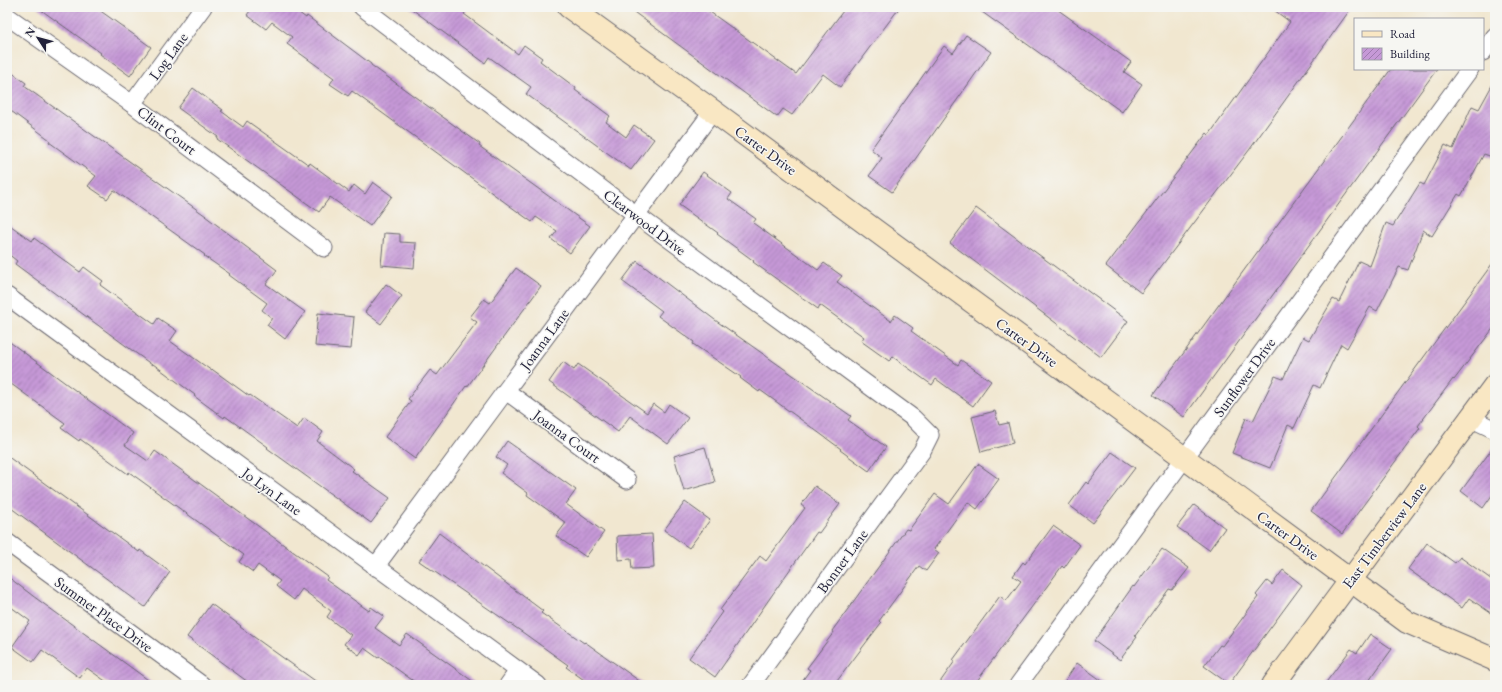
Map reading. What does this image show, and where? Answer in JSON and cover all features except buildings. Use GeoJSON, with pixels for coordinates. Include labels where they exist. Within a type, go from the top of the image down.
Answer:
{"type":"FeatureCollection","features":[{"type":"Feature","properties":{"kind":"street","name":"Log Lane"},"geometry":{"type":"LineString","coordinates":[[132,104],[203,7]]}},
{"type":"Feature","properties":{"kind":"street","name":"Clearwood Drive"},"geometry":{"type":"LineString","coordinates":[[362,7],[635,214],[913,418],[930,435]]}},
{"type":"Feature","properties":{"kind":"street","name":"Carter Drive"},"geometry":{"type":"LineString","coordinates":[[569,7],[1407,622],[1495,660]]}},
{"type":"Feature","properties":{"kind":"street","name":"Clint Court"},"geometry":{"type":"LineString","coordinates":[[7,16],[132,104],[324,248]]}},
{"type":"Feature","properties":{"kind":"street"},"geometry":{"type":"LineString","coordinates":[[1484,51],[1495,36]]}},
{"type":"Feature","properties":{"kind":"street","name":"Sunflower Drive"},"geometry":{"type":"LineString","coordinates":[[1018,685],[1469,70]]}},
{"type":"Feature","properties":{"kind":"street","name":"Joanna Lane"},"geometry":{"type":"LineString","coordinates":[[375,567],[712,111]]}},
{"type":"Feature","properties":{"kind":"street","name":"Jo Lyn Lane"},"geometry":{"type":"LineString","coordinates":[[7,296],[538,685]]}},
{"type":"Feature","properties":{"kind":"street","name":"East Timberview Lane"},"geometry":{"type":"LineString","coordinates":[[1273,685],[1495,384]]}},
{"type":"Feature","properties":{"kind":"street","name":"Joanna Court"},"geometry":{"type":"LineString","coordinates":[[506,391],[627,480]]}},
{"type":"Feature","properties":{"kind":"street"},"geometry":{"type":"LineString","coordinates":[[1470,418],[1495,430]]}},
{"type":"Feature","properties":{"kind":"street","name":"Bonner Lane"},"geometry":{"type":"LineString","coordinates":[[751,685],[922,452],[930,435]]}},
{"type":"Feature","properties":{"kind":"street","name":"Summer Place Drive"},"geometry":{"type":"LineString","coordinates":[[7,542],[202,685]]}},
{"type":"Feature","properties":{"kind":"street"},"geometry":{"type":"LineString","coordinates":[[508,685],[518,671]]}}]}
